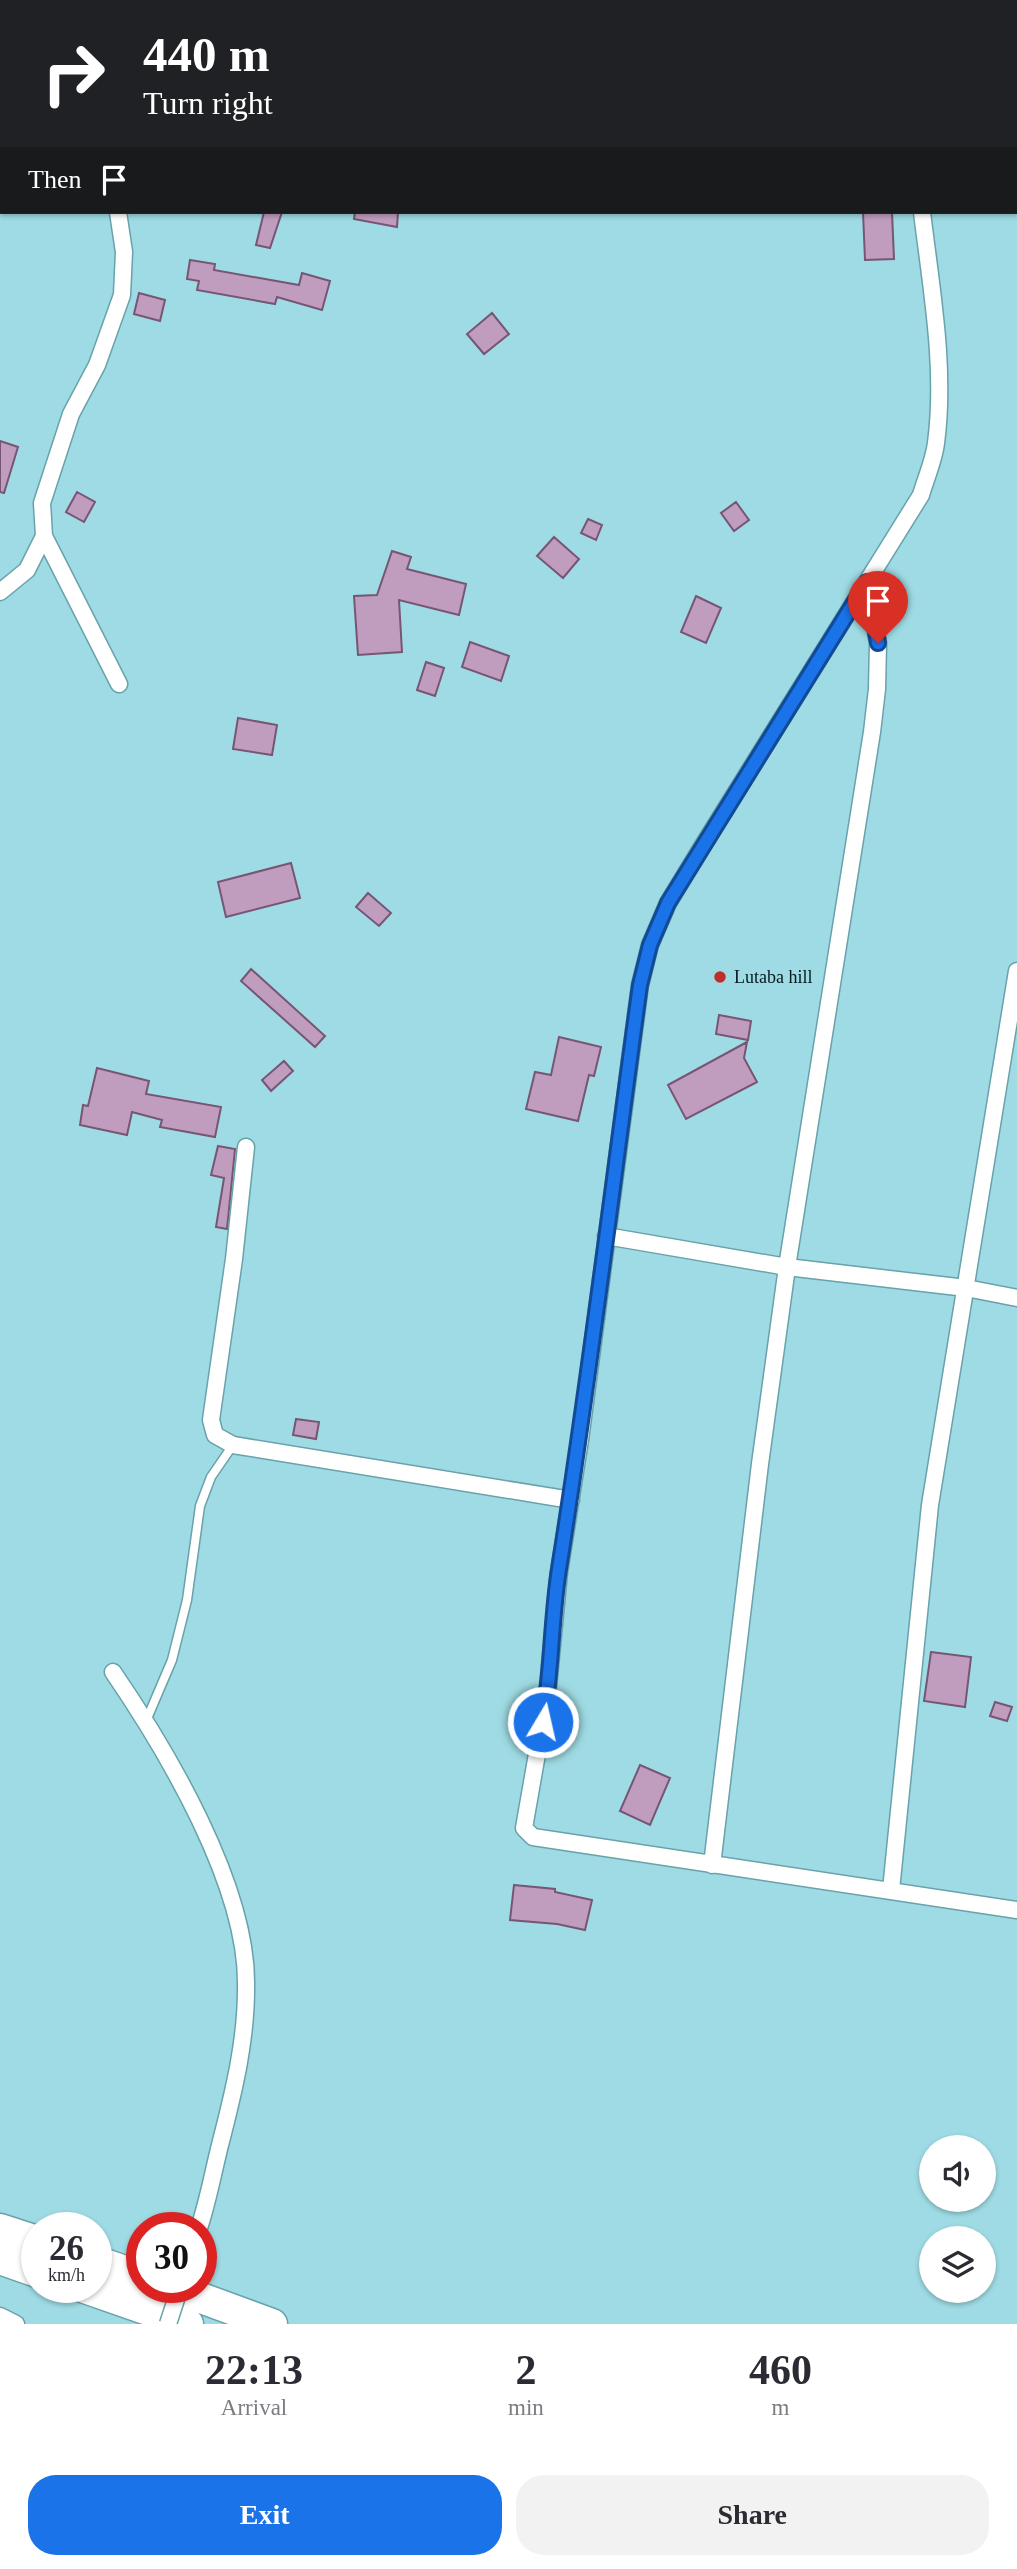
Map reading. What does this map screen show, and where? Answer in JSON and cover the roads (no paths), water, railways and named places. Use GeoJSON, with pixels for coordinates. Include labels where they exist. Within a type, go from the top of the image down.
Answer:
{"type":"FeatureCollection","features":[{"type":"Feature","properties":{"kind":"highway"},"geometry":{"type":"LineString","coordinates":[[0,2229],[21,2236]]}},
{"type":"Feature","properties":{"kind":"highway"},"geometry":{"type":"LineString","coordinates":[[0,2259],[21,2266]]}},
{"type":"Feature","properties":{"kind":"highway"},"geometry":{"type":"LineString","coordinates":[[112,2297],[188,2324]]}},
{"type":"Feature","properties":{"kind":"highway"},"geometry":{"type":"LineString","coordinates":[[215,2303],[272,2324]]}},
{"type":"Feature","properties":{"kind":"street"},"geometry":{"type":"LineString","coordinates":[[118,214],[124,252],[122,295],[97,365],[71,414],[42,503],[44,536],[119,684]]}},
{"type":"Feature","properties":{"kind":"street"},"geometry":{"type":"LineString","coordinates":[[922,214],[937,343],[940,404],[936,446],[921,495],[668,903],[650,945],[640,985],[559,1572],[547,1697],[524,1828],[533,1837],[1017,1910]]}},
{"type":"Feature","properties":{"kind":"street"},"geometry":{"type":"LineString","coordinates":[[0,592],[27,570],[44,536]]}},
{"type":"Feature","properties":{"kind":"street"},"geometry":{"type":"LineString","coordinates":[[712,1865],[758,1478],[787,1268],[872,732],[878,643],[867,582]]}},
{"type":"Feature","properties":{"kind":"street"},"geometry":{"type":"LineString","coordinates":[[891,1890],[930,1505],[1017,971]]}},
{"type":"Feature","properties":{"kind":"street"},"geometry":{"type":"LineString","coordinates":[[246,1147],[234,1259],[211,1420],[215,1435],[233,1445],[571,1500]]}},
{"type":"Feature","properties":{"kind":"street"},"geometry":{"type":"LineString","coordinates":[[606,1236],[787,1268],[966,1288],[1017,1297]]}},
{"type":"Feature","properties":{"kind":"street"},"geometry":{"type":"LineString","coordinates":[[113,1672],[146,1721],[221,1866],[240,1933],[247,1980],[244,2041],[203,2212]]}},
{"type":"Feature","properties":{"kind":"street"},"geometry":{"type":"LineString","coordinates":[[168,2324],[175,2303]]}},
{"type":"Feature","properties":{"kind":"street"},"geometry":{"type":"LineString","coordinates":[[0,2316],[16,2324]]}},
{"type":"Feature","properties":{"kind":"lane"},"geometry":{"type":"LineString","coordinates":[[146,1721],[172,1660],[187,1600],[200,1506],[211,1477],[233,1445]]}},
{"type":"Feature","properties":{"kind":"place","name":"Lutaba hill"},"geometry":{"type":"Point","coordinates":[720,977]}}]}
